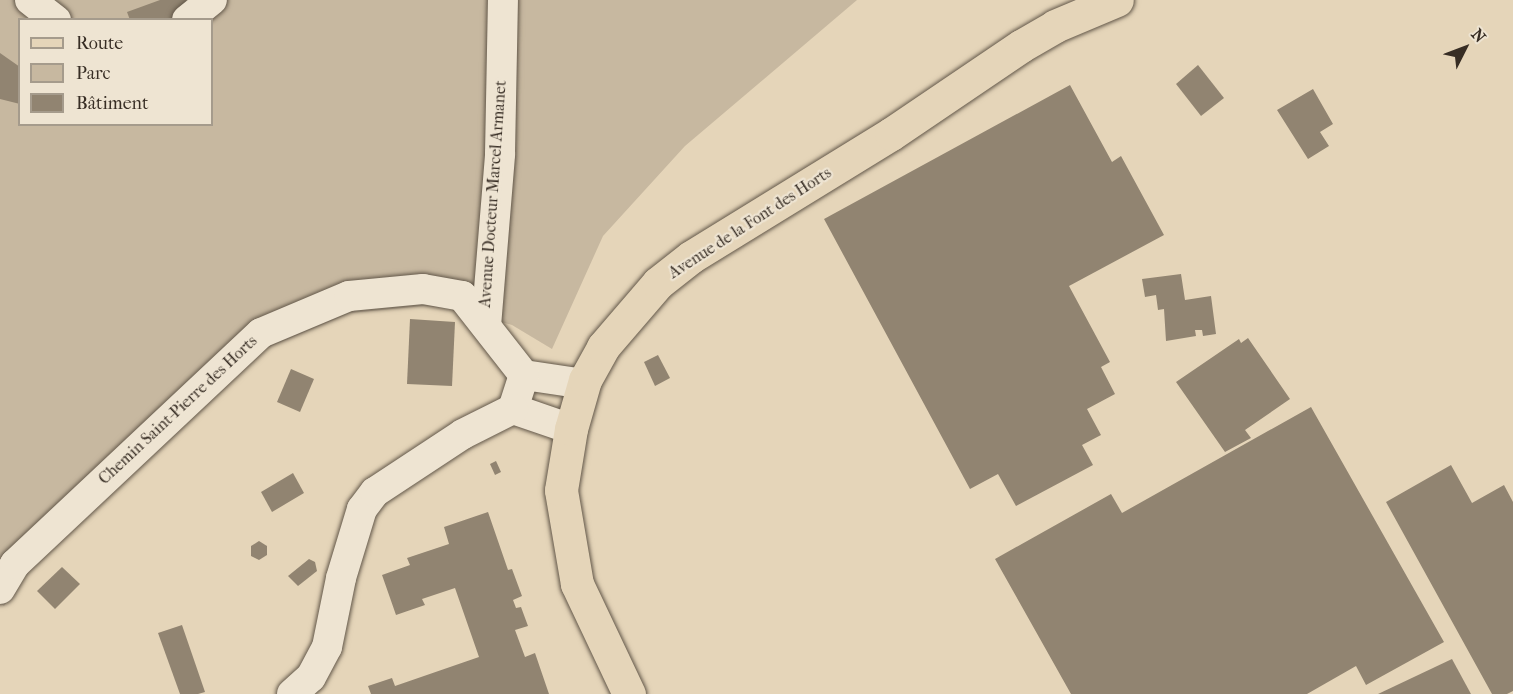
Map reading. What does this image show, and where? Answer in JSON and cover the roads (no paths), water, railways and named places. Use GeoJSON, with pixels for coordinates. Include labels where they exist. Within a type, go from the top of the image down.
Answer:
{"type":"FeatureCollection","features":[{"type":"Feature","properties":{"kind":"main road","name":"Avenue de la Font des Horts"},"geometry":{"type":"LineString","coordinates":[[629,694],[589,613],[568,548],[561,489],[571,429],[584,384],[603,347],[658,283],[691,257],[891,134],[1046,31],[1117,0]]}},
{"type":"Feature","properties":{"kind":"main road","name":"Avenue de la Font des Horts"},"geometry":{"type":"LineString","coordinates":[[891,134],[1065,44],[1127,0]]}},
{"type":"Feature","properties":{"kind":"street"},"geometry":{"type":"LineString","coordinates":[[30,0],[53,18]]}},
{"type":"Feature","properties":{"kind":"street"},"geometry":{"type":"LineString","coordinates":[[190,18],[212,0]]}},
{"type":"Feature","properties":{"kind":"street","name":"Avenue Docteur Marcel Armanet"},"geometry":{"type":"LineString","coordinates":[[503,0],[500,154],[486,326],[524,375]]}},
{"type":"Feature","properties":{"kind":"street","name":"Chemin Saint-Pierre des Horts"},"geometry":{"type":"LineString","coordinates":[[0,589],[15,564],[261,333],[349,296],[423,289],[462,296],[486,326]]}},
{"type":"Feature","properties":{"kind":"street"},"geometry":{"type":"LineString","coordinates":[[292,694],[311,677],[327,647],[340,578],[362,509],[375,492],[463,434],[513,409],[524,375],[584,384]]}},
{"type":"Feature","properties":{"kind":"street"},"geometry":{"type":"LineString","coordinates":[[513,409],[571,429]]}}]}
